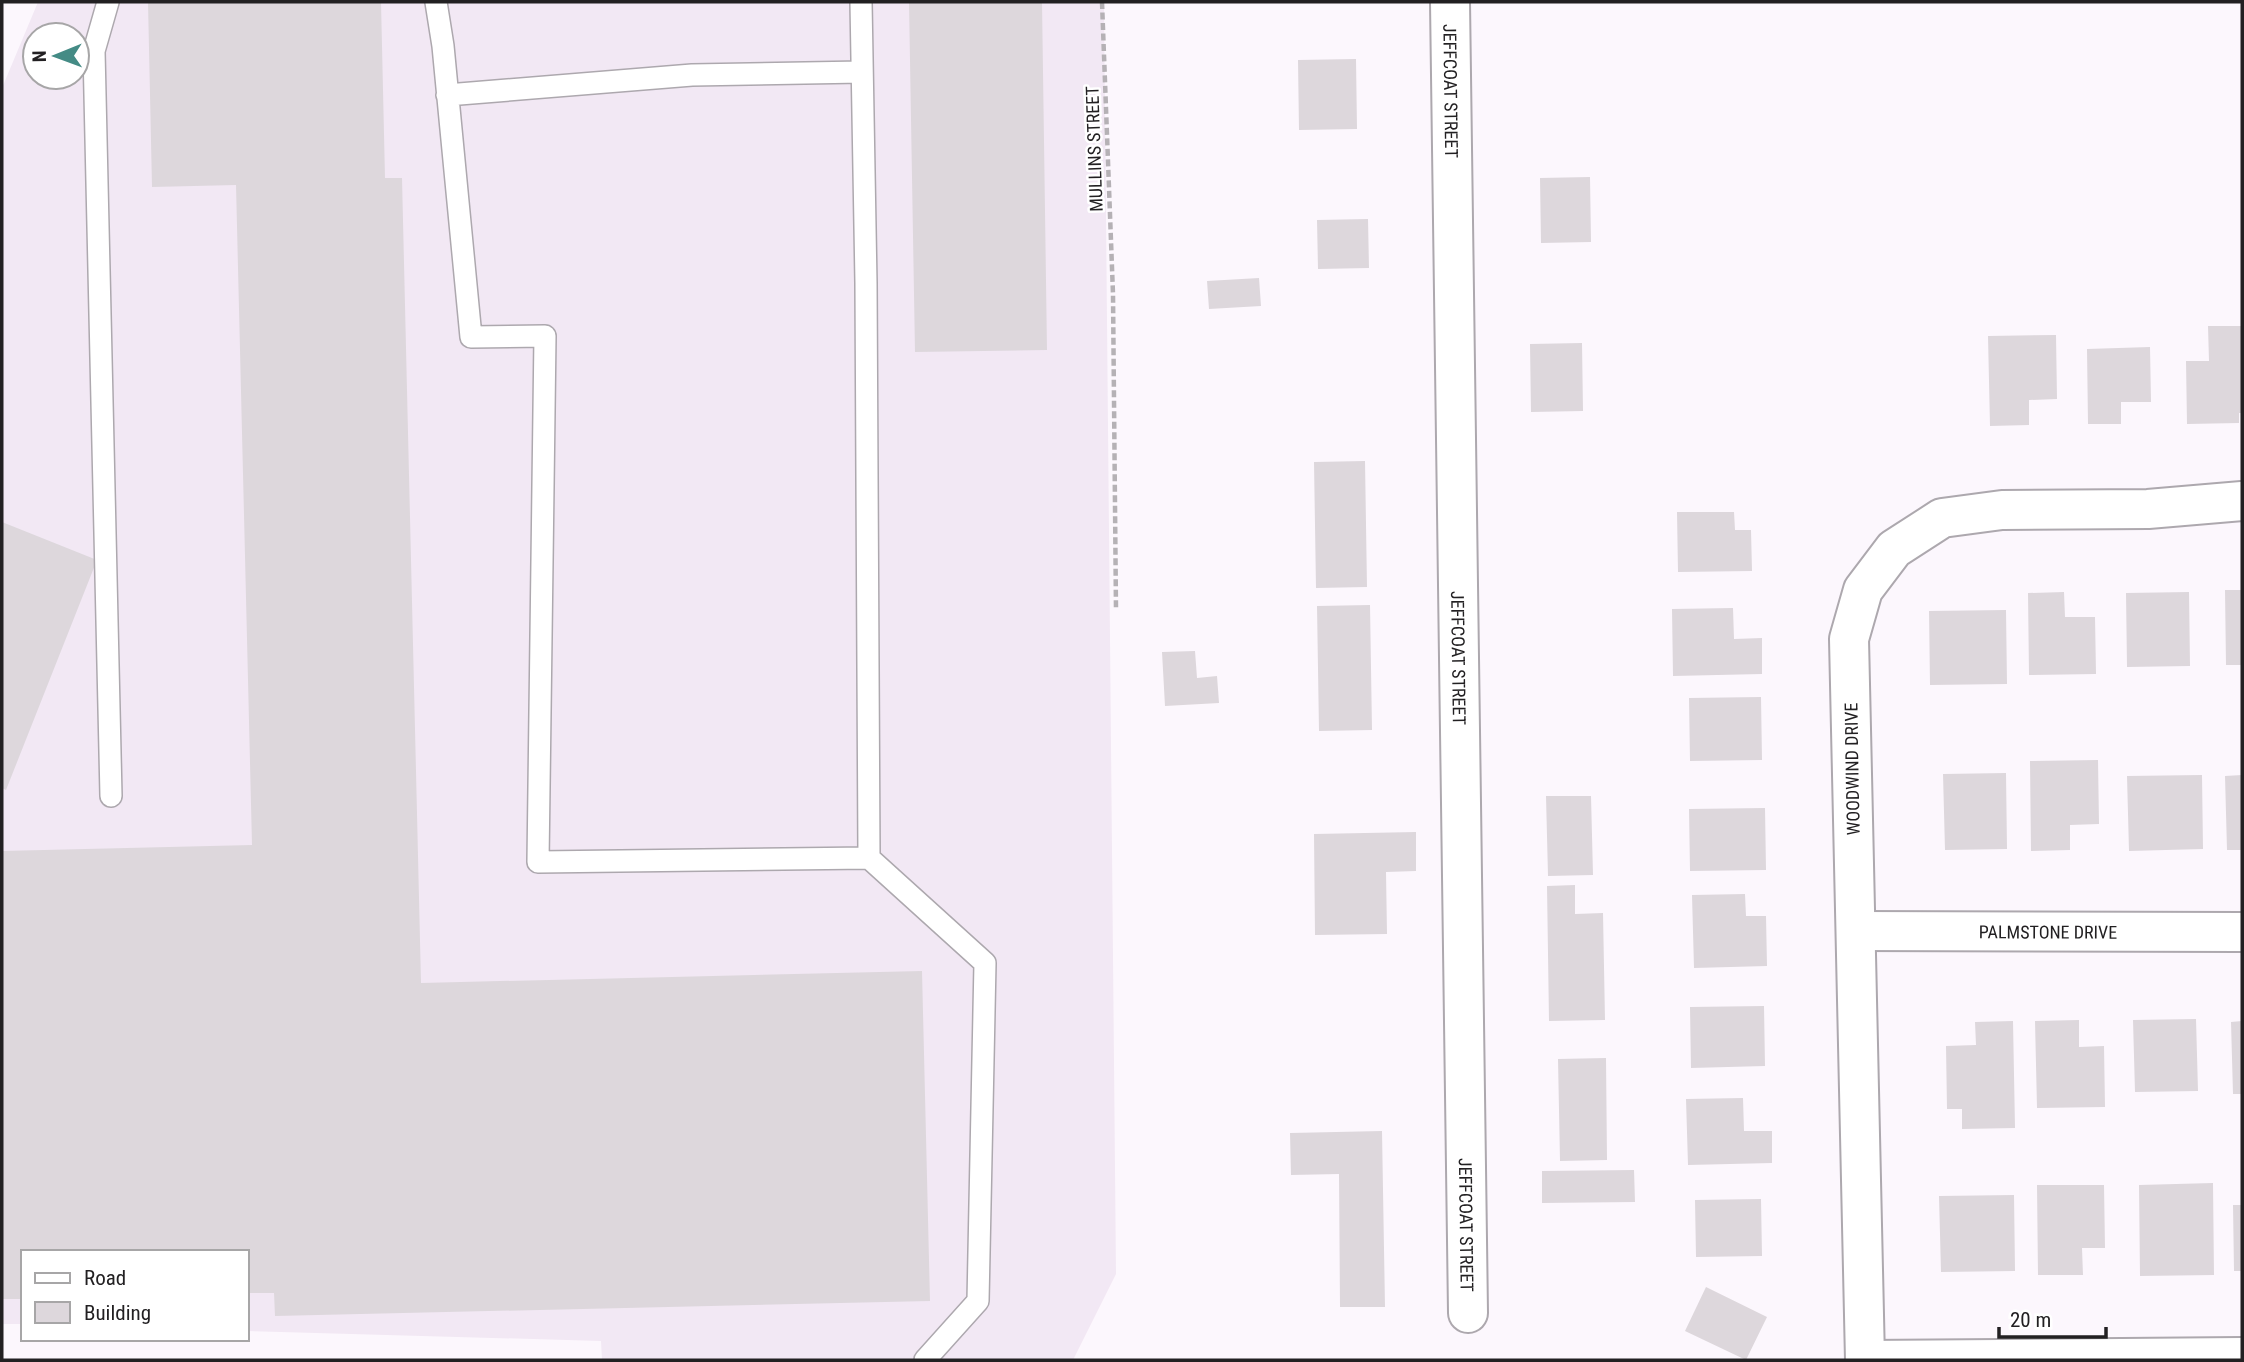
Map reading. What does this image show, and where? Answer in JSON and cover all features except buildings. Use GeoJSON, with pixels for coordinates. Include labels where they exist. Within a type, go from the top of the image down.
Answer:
{"type":"FeatureCollection","features":[{"type":"Feature","properties":{"kind":"street","name":"JEFFCOAT STREET"},"geometry":{"type":"LineString","coordinates":[[1450,2],[1468,1313]]}},
{"type":"Feature","properties":{"kind":"street","name":"WOODWIND DRIVE"},"geometry":{"type":"LineString","coordinates":[[1865,1360],[1849,639],[1863,590],[1894,549],[1942,518],[2002,510],[2148,509],[2242,501]]}},
{"type":"Feature","properties":{"kind":"street","name":"PALMSTONE DRIVE"},"geometry":{"type":"LineString","coordinates":[[1856,931],[2242,932]]}},
{"type":"Feature","properties":{"kind":"street"},"geometry":{"type":"LineString","coordinates":[[1865,1360],[2242,1357]]}},
{"type":"Feature","properties":{"kind":"lane"},"geometry":{"type":"LineString","coordinates":[[108,2],[94,51],[110,796]]}},
{"type":"Feature","properties":{"kind":"lane"},"geometry":{"type":"LineString","coordinates":[[436,2],[471,337],[545,336],[538,862],[869,858],[985,963],[978,1301],[925,1360]]}},
{"type":"Feature","properties":{"kind":"lane"},"geometry":{"type":"LineString","coordinates":[[861,2],[866,296],[869,858]]}},
{"type":"Feature","properties":{"kind":"lane"},"geometry":{"type":"LineString","coordinates":[[447,95],[692,75],[862,72]]}},
{"type":"Feature","properties":{"kind":"path","name":"MULLINS STREET"},"geometry":{"type":"LineString","coordinates":[[1102,2],[1113,294],[1116,610]]}},
{"type":"Feature","properties":{"kind":"shaded area"},"geometry":{"type":"Polygon","coordinates":[[[38,2],[1104,2],[1116,1274],[1073,1360],[602,1360],[601,1341],[248,1331],[248,1250],[21,1250],[21,1324],[2,1324],[2,88],[21,43],[21,91],[91,91],[91,21],[30,21],[38,2]]]}}]}
